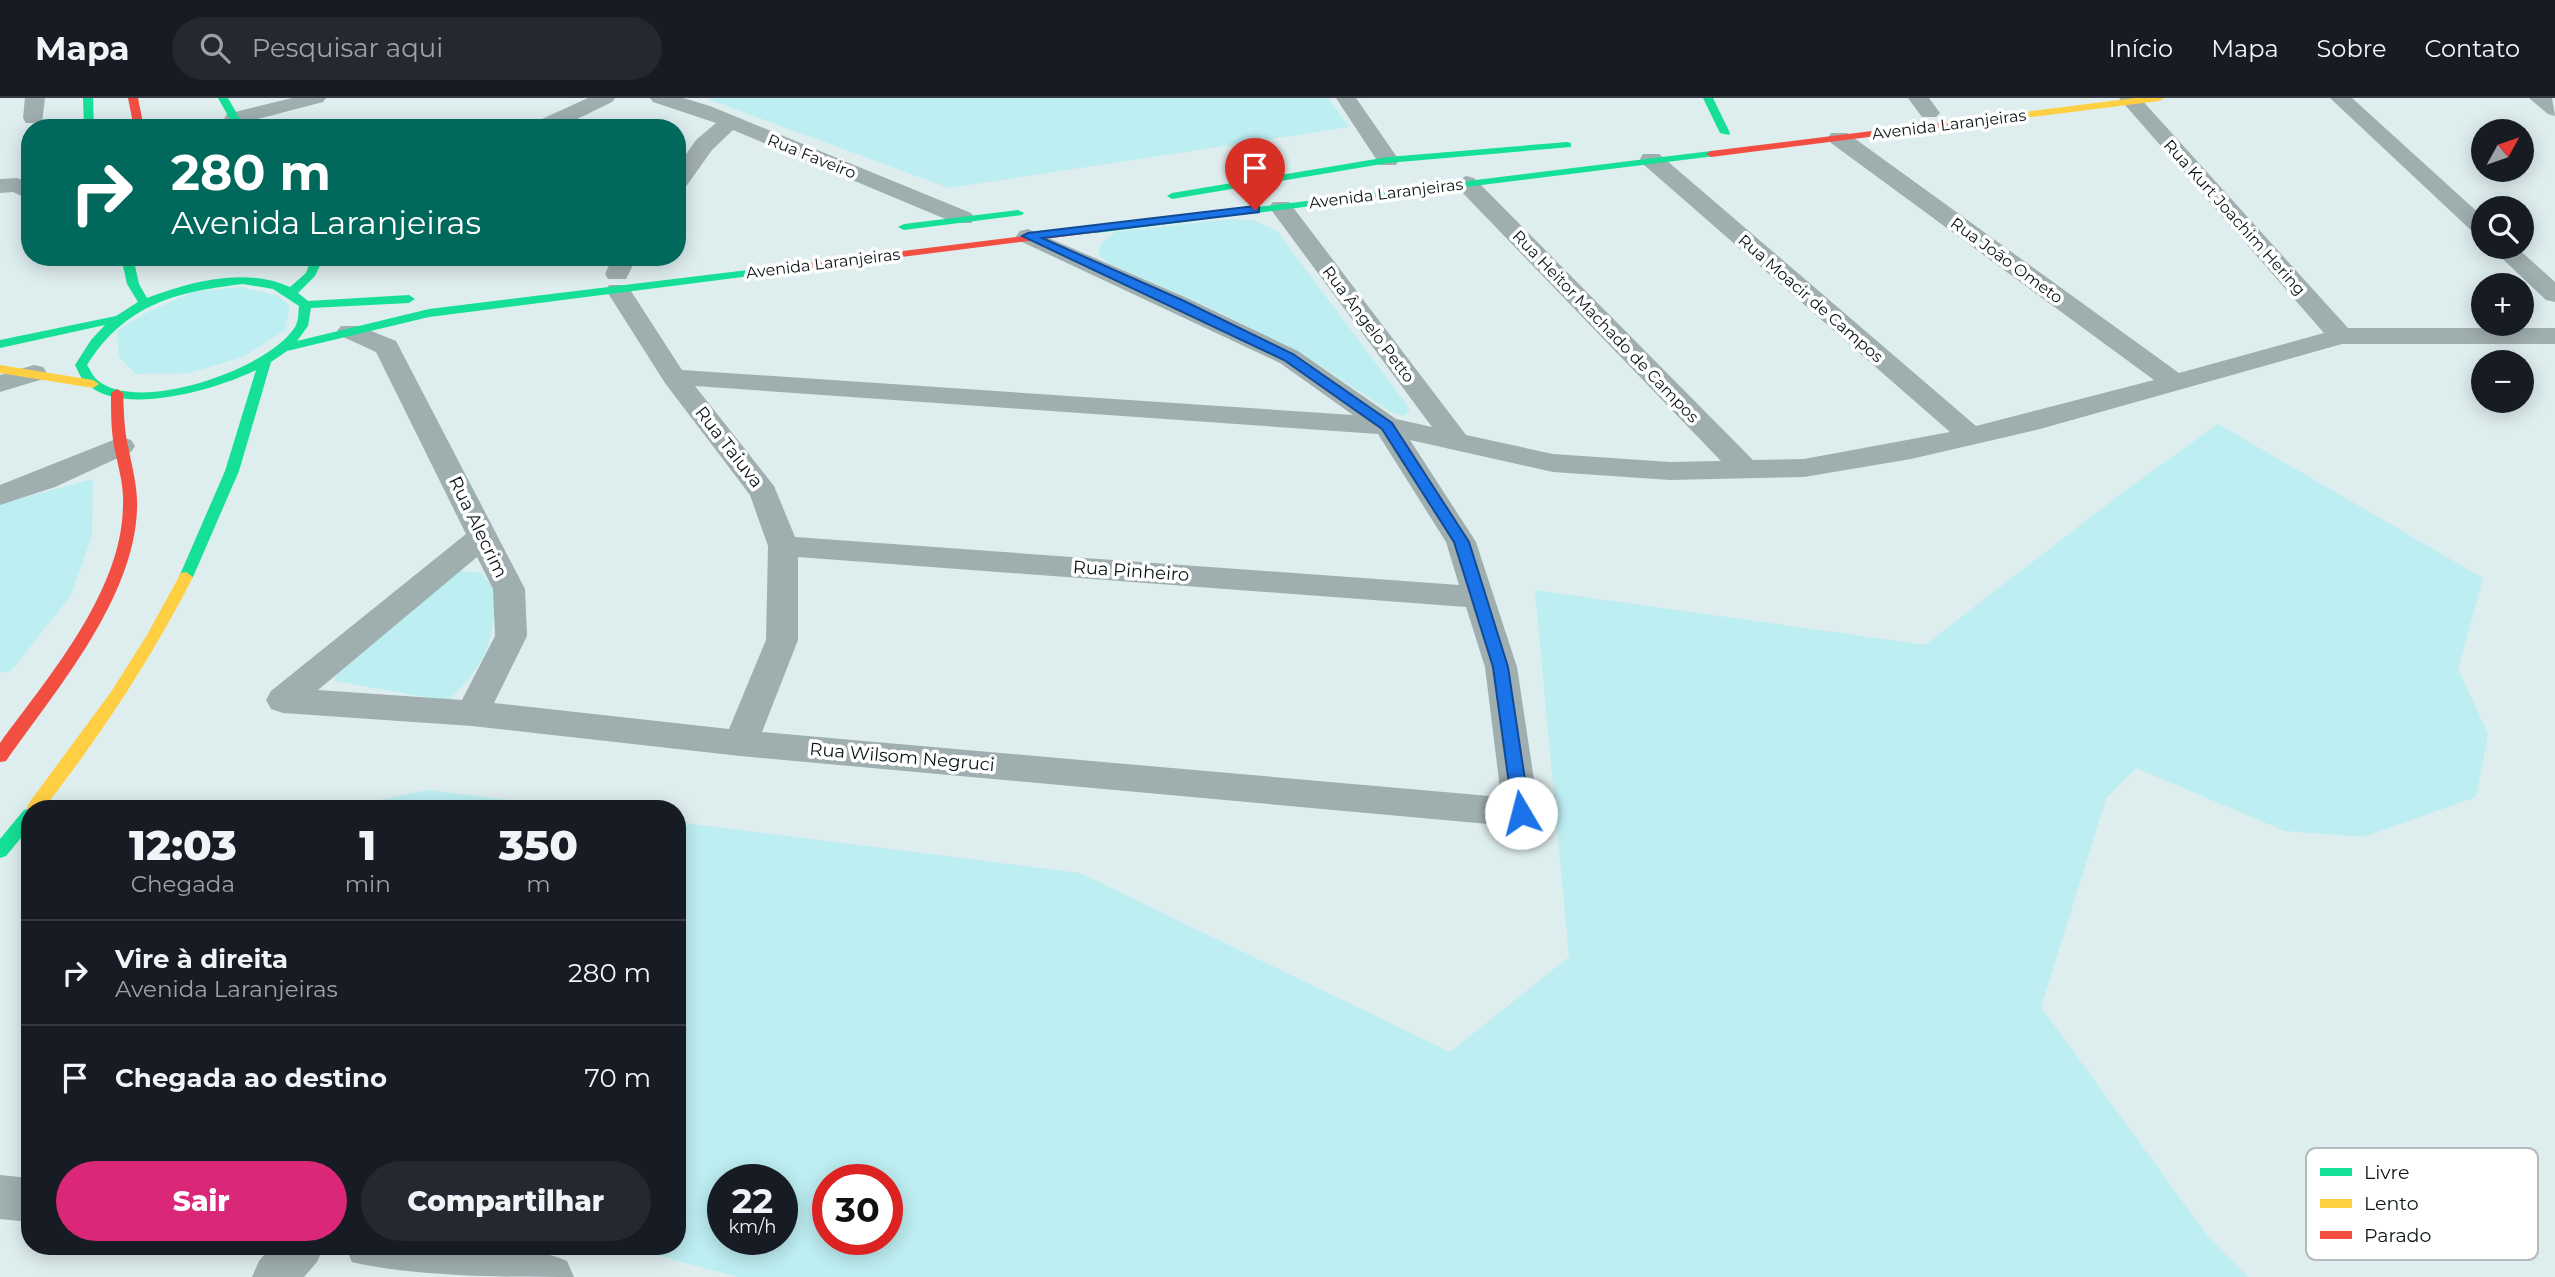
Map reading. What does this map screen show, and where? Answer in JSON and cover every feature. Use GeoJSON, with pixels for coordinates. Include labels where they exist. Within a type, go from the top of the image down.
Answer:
{"type":"FeatureCollection","features":[{"type":"Feature","properties":{"kind":"main road"},"geometry":{"type":"LineString","coordinates":[[133,98],[137,119]]}},
{"type":"Feature","properties":{"kind":"main road"},"geometry":{"type":"LineString","coordinates":[[1708,98],[1725,133]]}},
{"type":"Feature","properties":{"kind":"main road","name":"Avenida Laranjeiras"},"geometry":{"type":"LineString","coordinates":[[1829,131],[1923,105],[2046,98]]}},
{"type":"Feature","properties":{"kind":"main road","name":"Avenida Laranjeiras"},"geometry":{"type":"LineString","coordinates":[[686,266],[1030,224],[1281,207],[1651,159],[1829,131],[2159,98]]}},
{"type":"Feature","properties":{"kind":"main road"},"geometry":{"type":"LineString","coordinates":[[86,100],[88,119]]}},
{"type":"Feature","properties":{"kind":"main road","name":"Avenida Laranjeiras"},"geometry":{"type":"LineString","coordinates":[[1156,198],[1388,160],[1587,144]]}},
{"type":"Feature","properties":{"kind":"main road"},"geometry":{"type":"LineString","coordinates":[[1422,157],[1452,171],[1466,183]]}},
{"type":"Feature","properties":{"kind":"main road"},"geometry":{"type":"LineString","coordinates":[[1281,207],[1269,197],[1269,189],[1276,182],[1305,172]]}},
{"type":"Feature","properties":{"kind":"main road","name":"Avenida Laranjeiras"},"geometry":{"type":"LineString","coordinates":[[894,229],[962,218],[1030,224]]}},
{"type":"Feature","properties":{"kind":"main road"},"geometry":{"type":"LineString","coordinates":[[129,266],[133,284],[144,303]]}},
{"type":"Feature","properties":{"kind":"main road"},"geometry":{"type":"LineString","coordinates":[[0,369],[93,384],[117,393],[151,395],[190,390],[230,378],[265,361],[283,348],[302,325],[304,305],[293,291],[244,266]]}},
{"type":"Feature","properties":{"kind":"main road"},"geometry":{"type":"LineString","coordinates":[[293,291],[311,274],[314,266]]}},
{"type":"Feature","properties":{"kind":"main road","name":"Avenida Laranjeiras"},"geometry":{"type":"LineString","coordinates":[[304,305],[412,299],[686,266]]}},
{"type":"Feature","properties":{"kind":"main road","name":"Avenida Laranjeiras"},"geometry":{"type":"LineString","coordinates":[[283,348],[410,317],[659,267]]}},
{"type":"Feature","properties":{"kind":"main road"},"geometry":{"type":"LineString","coordinates":[[93,384],[81,365],[90,342],[115,319],[144,303],[211,283],[243,280],[271,282]]}},
{"type":"Feature","properties":{"kind":"main road"},"geometry":{"type":"LineString","coordinates":[[0,344],[115,319]]}},
{"type":"Feature","properties":{"kind":"main road"},"geometry":{"type":"LineString","coordinates":[[41,800],[99,724],[163,619],[237,468],[265,361]]}},
{"type":"Feature","properties":{"kind":"main road"},"geometry":{"type":"LineString","coordinates":[[0,757],[71,652],[117,572],[127,521],[130,477],[121,446],[117,393]]}},
{"type":"Feature","properties":{"kind":"main road"},"geometry":{"type":"LineString","coordinates":[[0,851],[21,826]]}},
{"type":"Feature","properties":{"kind":"street"},"geometry":{"type":"LineString","coordinates":[[232,113],[271,98]]}},
{"type":"Feature","properties":{"kind":"street"},"geometry":{"type":"LineString","coordinates":[[232,113],[316,98]]}},
{"type":"Feature","properties":{"kind":"street"},"geometry":{"type":"LineString","coordinates":[[560,119],[605,98]]}},
{"type":"Feature","properties":{"kind":"street","name":"Rua Faveiro"},"geometry":{"type":"LineString","coordinates":[[660,98],[729,122],[962,218]]}},
{"type":"Feature","properties":{"kind":"street"},"geometry":{"type":"LineString","coordinates":[[1346,98],[1388,160]]}},
{"type":"Feature","properties":{"kind":"street"},"geometry":{"type":"LineString","coordinates":[[2340,98],[2471,218]]}},
{"type":"Feature","properties":{"kind":"street"},"geometry":{"type":"LineString","coordinates":[[2539,98],[2555,110]]}},
{"type":"Feature","properties":{"kind":"street","name":"Rua Kurt Joachim Hering"},"geometry":{"type":"LineString","coordinates":[[2130,100],[2341,336]]}},
{"type":"Feature","properties":{"kind":"street"},"geometry":{"type":"LineString","coordinates":[[686,170],[704,145],[729,122]]}},
{"type":"Feature","properties":{"kind":"street","name":"Rua João Ometo"},"geometry":{"type":"LineString","coordinates":[[1829,131],[2175,382]]}},
{"type":"Feature","properties":{"kind":"street","name":"Rua Moacir de Campos"},"geometry":{"type":"LineString","coordinates":[[1651,159],[1971,436]]}},
{"type":"Feature","properties":{"kind":"street","name":"Rua Heitor Machado de Campos"},"geometry":{"type":"LineString","coordinates":[[1466,183],[1745,469]]}},
{"type":"Feature","properties":{"kind":"street"},"geometry":{"type":"LineString","coordinates":[[4,186],[21,188]]}},
{"type":"Feature","properties":{"kind":"street","name":"Rua Ângelo Petto"},"geometry":{"type":"LineString","coordinates":[[1281,207],[1457,442]]}},
{"type":"Feature","properties":{"kind":"street"},"geometry":{"type":"LineString","coordinates":[[1030,224],[1178,303],[1289,357],[1387,426],[1461,542],[1501,667],[1521,813]]}},
{"type":"Feature","properties":{"kind":"street"},"geometry":{"type":"LineString","coordinates":[[2515,259],[2555,295]]}},
{"type":"Feature","properties":{"kind":"street","name":"Rua Taiuva"},"geometry":{"type":"LineString","coordinates":[[620,274],[674,377],[764,492],[783,546],[782,640],[740,743]]}},
{"type":"Feature","properties":{"kind":"street"},"geometry":{"type":"LineString","coordinates":[[350,331],[387,347],[410,317]]}},
{"type":"Feature","properties":{"kind":"street"},"geometry":{"type":"LineString","coordinates":[[674,377],[1387,426],[1553,463],[1670,471],[1804,468],[1911,450],[2341,336],[2555,336]]}},
{"type":"Feature","properties":{"kind":"street","name":"Rua Alecrim"},"geometry":{"type":"LineString","coordinates":[[387,347],[509,589],[510,636],[472,713]]}},
{"type":"Feature","properties":{"kind":"street"},"geometry":{"type":"LineString","coordinates":[[0,384],[34,373]]}},
{"type":"Feature","properties":{"kind":"street"},"geometry":{"type":"LineString","coordinates":[[0,495],[46,480],[121,446]]}},
{"type":"Feature","properties":{"kind":"street","name":"Rua Wilsom Negruci"},"geometry":{"type":"LineString","coordinates":[[484,536],[283,700],[472,713],[740,743],[1521,813]]}},
{"type":"Feature","properties":{"kind":"street","name":"Rua Pinheiro"},"geometry":{"type":"LineString","coordinates":[[783,546],[1479,597]]}},
{"type":"Feature","properties":{"kind":"street"},"geometry":{"type":"LineString","coordinates":[[0,1197],[21,1199]]}},
{"type":"Feature","properties":{"kind":"street"},"geometry":{"type":"LineString","coordinates":[[275,1277],[293,1255]]}},
{"type":"Feature","properties":{"kind":"street"},"geometry":{"type":"LineString","coordinates":[[421,1255],[551,1277]]}},
{"type":"Feature","properties":{"kind":"shaded area"},"geometry":{"type":"Polygon","coordinates":[[[705,98],[1328,98],[1349,127],[949,188],[705,98]]]}},
{"type":"Feature","properties":{"kind":"shaded area"},"geometry":{"type":"Polygon","coordinates":[[[1230,219],[1253,220],[1277,231],[1410,409],[1404,416],[1391,412],[1298,351],[1211,308],[1108,263],[1098,254],[1101,243],[1115,232],[1230,219]]]}},
{"type":"Feature","properties":{"kind":"shaded area"},"geometry":{"type":"Polygon","coordinates":[[[240,287],[276,295],[290,306],[285,330],[243,357],[189,373],[136,374],[119,357],[117,331],[146,313],[193,292],[240,287]]]}},
{"type":"Feature","properties":{"kind":"shaded area"},"geometry":{"type":"Polygon","coordinates":[[[2218,424],[2483,578],[2458,669],[2488,734],[2476,797],[2363,837],[2285,831],[2136,768],[2106,799],[2041,1007],[2209,1238],[2248,1277],[738,1277],[656,1255],[686,1255],[686,823],[1080,873],[1450,1052],[1569,957],[1535,590],[1925,645],[2127,489],[2218,424]]]}},
{"type":"Feature","properties":{"kind":"shaded area"},"geometry":{"type":"Polygon","coordinates":[[[93,479],[92,535],[71,595],[11,671],[0,673],[0,504],[93,479]]]}},
{"type":"Feature","properties":{"kind":"shaded area"},"geometry":{"type":"Polygon","coordinates":[[[453,570],[481,573],[496,592],[493,627],[485,652],[471,675],[448,701],[335,681],[339,665],[453,570]]]}},
{"type":"Feature","properties":{"kind":"shaded area"},"geometry":{"type":"Polygon","coordinates":[[[427,790],[509,800],[380,800],[427,790]]]}},
{"type":"Feature","properties":{"kind":"traffic: fast"},"geometry":{"type":"LineString","coordinates":[[88,98],[89,119]]}},
{"type":"Feature","properties":{"kind":"traffic: fast"},"geometry":{"type":"LineString","coordinates":[[223,98],[235,119]]}},
{"type":"Feature","properties":{"kind":"traffic: fast"},"geometry":{"type":"LineString","coordinates":[[1708,98],[1725,133]]}},
{"type":"Feature","properties":{"kind":"traffic: fast"},"geometry":{"type":"LineString","coordinates":[[1172,196],[1388,160],[1567,145]]}},
{"type":"Feature","properties":{"kind":"traffic: fast"},"geometry":{"type":"LineString","coordinates":[[1096,230],[1711,154]]}},
{"type":"Feature","properties":{"kind":"traffic: fast"},"geometry":{"type":"LineString","coordinates":[[904,227],[1018,213]]}},
{"type":"Feature","properties":{"kind":"traffic: fast"},"geometry":{"type":"LineString","coordinates":[[129,266],[133,284],[144,303]]}},
{"type":"Feature","properties":{"kind":"traffic: fast"},"geometry":{"type":"LineString","coordinates":[[293,291],[311,274],[314,266]]}},
{"type":"Feature","properties":{"kind":"traffic: fast"},"geometry":{"type":"LineString","coordinates":[[283,348],[429,313],[806,266]]}},
{"type":"Feature","properties":{"kind":"traffic: fast"},"geometry":{"type":"LineString","coordinates":[[243,280],[277,286],[292,293],[305,305],[302,326],[288,344],[265,361],[237,375],[205,386],[172,393],[141,395],[114,392],[93,383],[81,365],[95,343],[111,325],[129,311],[171,293],[243,280]]}},
{"type":"Feature","properties":{"kind":"traffic: fast"},"geometry":{"type":"LineString","coordinates":[[305,305],[409,299]]}},
{"type":"Feature","properties":{"kind":"traffic: fast"},"geometry":{"type":"LineString","coordinates":[[0,344],[115,319]]}},
{"type":"Feature","properties":{"kind":"traffic: fast"},"geometry":{"type":"LineString","coordinates":[[186,577],[232,471],[265,361]]}},
{"type":"Feature","properties":{"kind":"traffic: fast"},"geometry":{"type":"LineString","coordinates":[[0,851],[21,826]]}},
{"type":"Feature","properties":{"kind":"traffic: slow"},"geometry":{"type":"LineString","coordinates":[[1944,125],[2159,98]]}},
{"type":"Feature","properties":{"kind":"traffic: slow"},"geometry":{"type":"LineString","coordinates":[[0,369],[93,384]]}},
{"type":"Feature","properties":{"kind":"traffic: slow"},"geometry":{"type":"LineString","coordinates":[[41,800],[117,697],[186,577]]}},
{"type":"Feature","properties":{"kind":"traffic: jam"},"geometry":{"type":"LineString","coordinates":[[133,98],[137,119]]}},
{"type":"Feature","properties":{"kind":"traffic: jam"},"geometry":{"type":"LineString","coordinates":[[1711,154],[1944,125]]}},
{"type":"Feature","properties":{"kind":"traffic: jam"},"geometry":{"type":"LineString","coordinates":[[806,266],[1096,230]]}},
{"type":"Feature","properties":{"kind":"traffic: jam"},"geometry":{"type":"LineString","coordinates":[[0,756],[60,672],[98,612],[124,548],[130,496],[120,440],[117,393]]}},
{"type":"Feature","properties":{"kind":"route"},"geometry":{"type":"LineString","coordinates":[[1255,210],[1028,236],[1178,303],[1289,357],[1387,426],[1461,542],[1501,667],[1521,813]]}}]}
